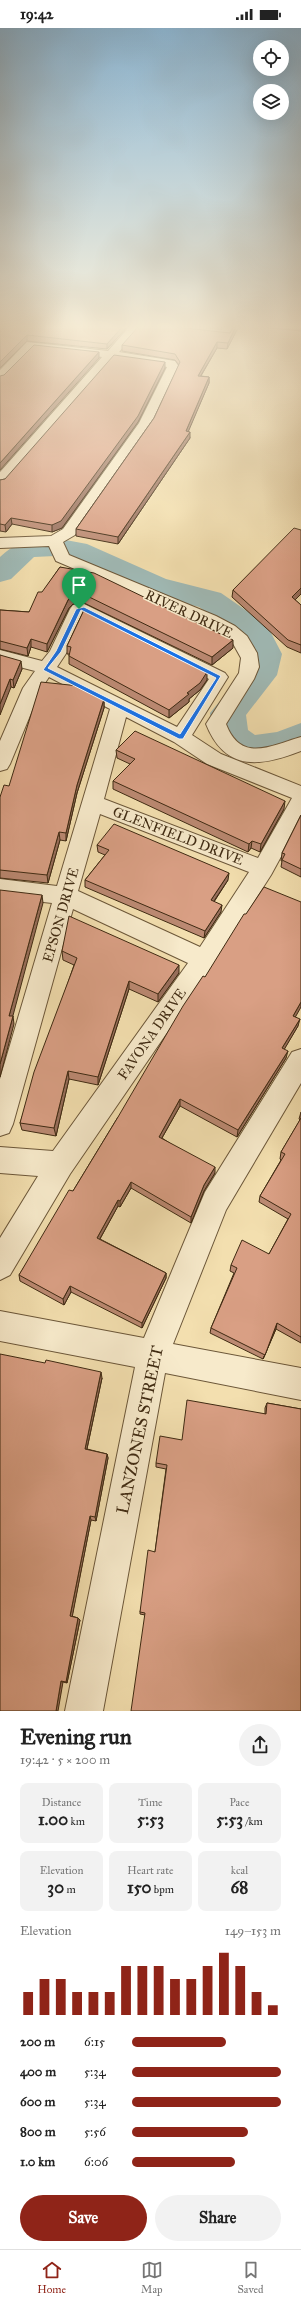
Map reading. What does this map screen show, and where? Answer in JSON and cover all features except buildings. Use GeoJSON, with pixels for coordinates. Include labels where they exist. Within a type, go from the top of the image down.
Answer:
{"type":"FeatureCollection","features":[{"type":"Feature","properties":{"kind":"street"},"geometry":{"type":"LineString","coordinates":[[0,481],[68,405]]}},
{"type":"Feature","properties":{"kind":"street"},"geometry":{"type":"LineString","coordinates":[[0,543],[57,548],[63,537],[75,525],[146,423],[155,405]]}},
{"type":"Feature","properties":{"kind":"street","name":"RIVER DRIVE"},"geometry":{"type":"LineString","coordinates":[[57,548],[234,633],[244,643],[250,666],[249,674],[223,709],[216,724],[220,738],[229,747],[244,754],[265,756],[301,744]]}},
{"type":"Feature","properties":{"kind":"street"},"geometry":{"type":"LineString","coordinates":[[0,764],[32,688],[58,652],[77,610],[82,608],[219,677],[181,737]]}},
{"type":"Feature","properties":{"kind":"street"},"geometry":{"type":"LineString","coordinates":[[0,656],[45,668],[181,737],[214,759],[301,794]]}},
{"type":"Feature","properties":{"kind":"street","name":"EPSON DRIVE"},"geometry":{"type":"LineString","coordinates":[[0,1124],[67,896],[120,706]]}},
{"type":"Feature","properties":{"kind":"street","name":"FAVONA DRIVE"},"geometry":{"type":"LineString","coordinates":[[0,1265],[60,1164],[204,960],[263,868],[301,801]]}},
{"type":"Feature","properties":{"kind":"street","name":"GLENFIELD DRIVE"},"geometry":{"type":"LineString","coordinates":[[93,802],[263,868]]}},
{"type":"Feature","properties":{"kind":"street"},"geometry":{"type":"LineString","coordinates":[[0,888],[67,896],[204,960]]}},
{"type":"Feature","properties":{"kind":"street","name":"LANZONES STREET"},"geometry":{"type":"LineString","coordinates":[[84,1711],[153,1355],[215,1202],[301,1060]]}},
{"type":"Feature","properties":{"kind":"street"},"geometry":{"type":"LineString","coordinates":[[0,1160],[60,1164]]}},
{"type":"Feature","properties":{"kind":"street"},"geometry":{"type":"LineString","coordinates":[[0,1326],[301,1384]]}},
{"type":"Feature","properties":{"kind":"waterway"},"geometry":{"type":"LineString","coordinates":[[0,573],[24,551],[36,548],[55,547],[77,550],[155,586],[210,600],[255,632],[265,654],[260,675],[228,713],[230,735],[248,748],[284,743],[301,735]]}},
{"type":"Feature","properties":{"kind":"route"},"geometry":{"type":"LineString","coordinates":[[82,608],[219,677],[181,737],[45,668],[58,652],[77,610],[79,609],[82,608]]}}]}
